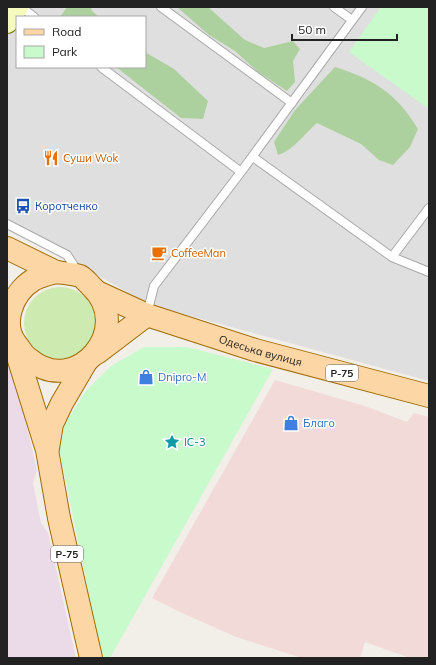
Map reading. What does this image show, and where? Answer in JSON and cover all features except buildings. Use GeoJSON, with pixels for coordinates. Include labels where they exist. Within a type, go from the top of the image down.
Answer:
{"type":"FeatureCollection","features":[{"type":"Feature","properties":{"kind":"main road"},"geometry":{"type":"LineString","coordinates":[[7,248],[56,272]]}},
{"type":"Feature","properties":{"kind":"main road","name":"Р-75"},"geometry":{"type":"LineString","coordinates":[[48,450],[52,424],[62,403],[89,360],[100,346],[106,326],[104,305],[97,292],[80,277],[56,272],[34,279],[20,290],[7,315],[13,341],[48,450],[59,518],[91,658]]}},
{"type":"Feature","properties":{"kind":"main road","name":"Одеська вулиця"},"geometry":{"type":"LineString","coordinates":[[97,292],[147,315],[282,358],[429,396]]}},
{"type":"Feature","properties":{"kind":"main road","name":"Р-75"},"geometry":{"type":"LineString","coordinates":[[13,341],[29,360],[49,370],[64,371],[89,360],[147,315]]}},
{"type":"Feature","properties":{"kind":"street"},"geometry":{"type":"LineString","coordinates":[[7,22],[17,7]]}},
{"type":"Feature","properties":{"kind":"lane"},"geometry":{"type":"LineString","coordinates":[[21,7],[33,16]]}},
{"type":"Feature","properties":{"kind":"lane"},"geometry":{"type":"LineString","coordinates":[[161,7],[292,103]]}},
{"type":"Feature","properties":{"kind":"lane"},"geometry":{"type":"LineString","coordinates":[[334,7],[352,20]]}},
{"type":"Feature","properties":{"kind":"lane"},"geometry":{"type":"LineString","coordinates":[[147,315],[154,286],[253,157],[362,7]]}},
{"type":"Feature","properties":{"kind":"lane"},"geometry":{"type":"LineString","coordinates":[[102,68],[241,172]]}},
{"type":"Feature","properties":{"kind":"lane"},"geometry":{"type":"LineString","coordinates":[[253,157],[392,257],[429,272]]}},
{"type":"Feature","properties":{"kind":"lane"},"geometry":{"type":"LineString","coordinates":[[392,257],[429,208]]}},
{"type":"Feature","properties":{"kind":"lane"},"geometry":{"type":"LineString","coordinates":[[7,224],[67,255],[80,277]]}},
{"type":"Feature","properties":{"kind":"shaded area"},"geometry":{"type":"Polygon","coordinates":[[[7,7],[429,7],[429,381],[150,305],[7,224],[7,7]]]}},
{"type":"Feature","properties":{"kind":"shaded area"},"geometry":{"type":"Polygon","coordinates":[[[7,350],[20,397],[37,470],[33,483],[41,523],[48,533],[76,658],[7,658],[7,350]]]}},
{"type":"Feature","properties":{"kind":"shaded area"},"geometry":{"type":"Polygon","coordinates":[[[275,380],[365,406],[407,422],[414,413],[429,417],[429,658],[410,658],[365,642],[360,658],[302,658],[236,637],[152,598],[275,380]]]}},
{"type":"Feature","properties":{"kind":"green space"},"geometry":{"type":"Polygon","coordinates":[[[67,7],[91,7],[92,11],[98,16],[61,16],[67,7]]]}},
{"type":"Feature","properties":{"kind":"green space"},"geometry":{"type":"Polygon","coordinates":[[[177,7],[208,7],[245,40],[264,48],[293,41],[300,49],[293,61],[295,82],[287,91],[258,72],[235,51],[209,35],[177,7]]]}},
{"type":"Feature","properties":{"kind":"green space"},"geometry":{"type":"Polygon","coordinates":[[[381,7],[429,7],[429,109],[349,52],[381,7]]]}},
{"type":"Feature","properties":{"kind":"green space"},"geometry":{"type":"Polygon","coordinates":[[[146,53],[174,69],[208,101],[203,119],[181,118],[117,68],[146,68],[146,53]]]}},
{"type":"Feature","properties":{"kind":"green space"},"geometry":{"type":"Polygon","coordinates":[[[335,67],[361,77],[383,89],[402,106],[418,129],[410,147],[393,165],[379,160],[361,144],[317,123],[294,146],[278,155],[274,142],[295,110],[335,67]]]}},
{"type":"Feature","properties":{"kind":"green space"},"geometry":{"type":"Polygon","coordinates":[[[53,287],[67,287],[86,297],[96,316],[96,330],[86,349],[67,359],[53,359],[34,349],[24,330],[24,316],[34,297],[53,287]]]}},
{"type":"Feature","properties":{"kind":"green space"},"geometry":{"type":"Polygon","coordinates":[[[144,347],[187,347],[273,369],[110,658],[102,658],[59,448],[65,424],[85,392],[111,366],[144,347]]]}},
{"type":"Feature","properties":{"kind":"place","name":"Суши Wok"},"geometry":{"type":"Point","coordinates":[51,158]}},
{"type":"Feature","properties":{"kind":"place","name":"Коротченко"},"geometry":{"type":"Point","coordinates":[23,206]}},
{"type":"Feature","properties":{"kind":"place","name":"CoffeeMan"},"geometry":{"type":"Point","coordinates":[159,253]}},
{"type":"Feature","properties":{"kind":"place","name":"Dnipro-M"},"geometry":{"type":"Point","coordinates":[146,377]}},
{"type":"Feature","properties":{"kind":"place","name":"Благо"},"geometry":{"type":"Point","coordinates":[291,423]}},
{"type":"Feature","properties":{"kind":"place","name":"ІС-3"},"geometry":{"type":"Point","coordinates":[172,442]}}]}
